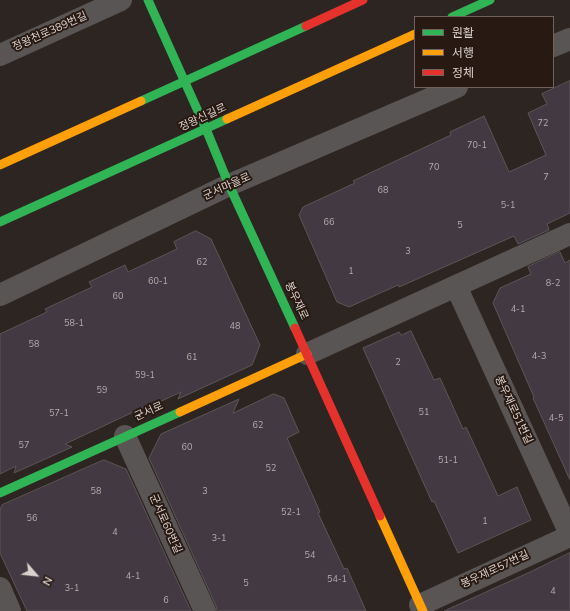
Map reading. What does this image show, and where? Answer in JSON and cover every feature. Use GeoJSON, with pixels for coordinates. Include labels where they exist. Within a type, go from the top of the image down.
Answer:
{"type":"FeatureCollection","features":[{"type":"Feature","properties":{"kind":"street","name":"정왕천로389번길"},"geometry":{"type":"LineString","coordinates":[[0,55],[121,0]]}},
{"type":"Feature","properties":{"kind":"street","name":"봉우재로"},"geometry":{"type":"LineString","coordinates":[[148,0],[185,81],[229,185],[422,608]]}},
{"type":"Feature","properties":{"kind":"street"},"geometry":{"type":"LineString","coordinates":[[0,165],[363,0]]}},
{"type":"Feature","properties":{"kind":"street"},"geometry":{"type":"LineString","coordinates":[[454,16],[490,0]]}},
{"type":"Feature","properties":{"kind":"street","name":"정왕신길로"},"geometry":{"type":"LineString","coordinates":[[0,222],[414,34]]}},
{"type":"Feature","properties":{"kind":"street"},"geometry":{"type":"LineString","coordinates":[[554,46],[570,38]]}},
{"type":"Feature","properties":{"kind":"street","name":"군서마을로"},"geometry":{"type":"LineString","coordinates":[[0,295],[229,185],[455,88]]}},
{"type":"Feature","properties":{"kind":"street"},"geometry":{"type":"LineString","coordinates":[[307,354],[570,234]]}},
{"type":"Feature","properties":{"kind":"street","name":"봉우재로51번길"},"geometry":{"type":"LineString","coordinates":[[456,286],[570,535]]}},
{"type":"Feature","properties":{"kind":"street","name":"군서로"},"geometry":{"type":"LineString","coordinates":[[0,493],[307,354]]}},
{"type":"Feature","properties":{"kind":"street","name":"군서로60번길"},"geometry":{"type":"LineString","coordinates":[[126,436],[205,611]]}},
{"type":"Feature","properties":{"kind":"street","name":"봉우재로57번길"},"geometry":{"type":"LineString","coordinates":[[422,608],[570,535]]}},
{"type":"Feature","properties":{"kind":"street"},"geometry":{"type":"LineString","coordinates":[[0,588],[10,611]]}},
{"type":"Feature","properties":{"kind":"building"},"geometry":{"type":"Polygon","coordinates":[[[570,81],[570,213],[547,224],[549,230],[518,244],[514,236],[399,287],[398,285],[349,307],[337,302],[299,215],[303,207],[355,183],[353,181],[451,135],[450,132],[484,116],[509,172],[546,155],[528,113],[547,104],[542,94],[570,81]]]}},
{"type":"Feature","properties":{"kind":"building"},"geometry":{"type":"Polygon","coordinates":[[[196,231],[211,239],[260,345],[252,365],[178,399],[181,392],[144,409],[144,407],[65,444],[72,447],[14,473],[16,466],[0,474],[0,334],[47,312],[45,309],[92,287],[89,282],[125,265],[128,272],[177,249],[174,242],[196,231]]]}},
{"type":"Feature","properties":{"kind":"building"},"geometry":{"type":"Polygon","coordinates":[[[560,252],[565,263],[570,260],[570,480],[533,398],[534,397],[493,303],[500,288],[531,274],[528,267],[560,252]]]}},
{"type":"Feature","properties":{"kind":"building"},"geometry":{"type":"Polygon","coordinates":[[[411,331],[434,380],[440,378],[463,429],[466,427],[498,496],[517,487],[531,520],[458,553],[434,501],[432,502],[363,348],[399,332],[401,335],[411,331]]]}},
{"type":"Feature","properties":{"kind":"building"},"geometry":{"type":"Polygon","coordinates":[[[274,394],[284,398],[299,432],[287,438],[320,512],[318,513],[344,569],[347,568],[366,611],[217,611],[149,458],[161,434],[239,399],[233,413],[274,394]]]}},
{"type":"Feature","properties":{"kind":"building"},"geometry":{"type":"Polygon","coordinates":[[[104,460],[126,469],[191,611],[27,611],[0,553],[0,510],[2,505],[104,460]]]}},
{"type":"Feature","properties":{"kind":"building"},"geometry":{"type":"Polygon","coordinates":[[[570,553],[570,611],[444,611],[528,573],[570,553]]]}},
{"type":"Feature","properties":{"kind":"traffic: fast"},"geometry":{"type":"LineString","coordinates":[[148,0],[206,129],[229,185],[295,328]]}},
{"type":"Feature","properties":{"kind":"traffic: fast"},"geometry":{"type":"LineString","coordinates":[[454,16],[490,0]]}},
{"type":"Feature","properties":{"kind":"traffic: fast"},"geometry":{"type":"LineString","coordinates":[[141,101],[306,26]]}},
{"type":"Feature","properties":{"kind":"traffic: fast"},"geometry":{"type":"LineString","coordinates":[[0,222],[227,119]]}},
{"type":"Feature","properties":{"kind":"traffic: fast"},"geometry":{"type":"LineString","coordinates":[[0,493],[180,412]]}},
{"type":"Feature","properties":{"kind":"traffic: slow"},"geometry":{"type":"LineString","coordinates":[[227,119],[414,34]]}},
{"type":"Feature","properties":{"kind":"traffic: slow"},"geometry":{"type":"LineString","coordinates":[[0,165],[141,101]]}},
{"type":"Feature","properties":{"kind":"traffic: slow"},"geometry":{"type":"LineString","coordinates":[[180,412],[307,354]]}},
{"type":"Feature","properties":{"kind":"traffic: slow"},"geometry":{"type":"LineString","coordinates":[[380,516],[423,611]]}},
{"type":"Feature","properties":{"kind":"traffic: jam"},"geometry":{"type":"LineString","coordinates":[[306,26],[363,0]]}},
{"type":"Feature","properties":{"kind":"traffic: jam"},"geometry":{"type":"LineString","coordinates":[[295,328],[380,516]]}}]}
